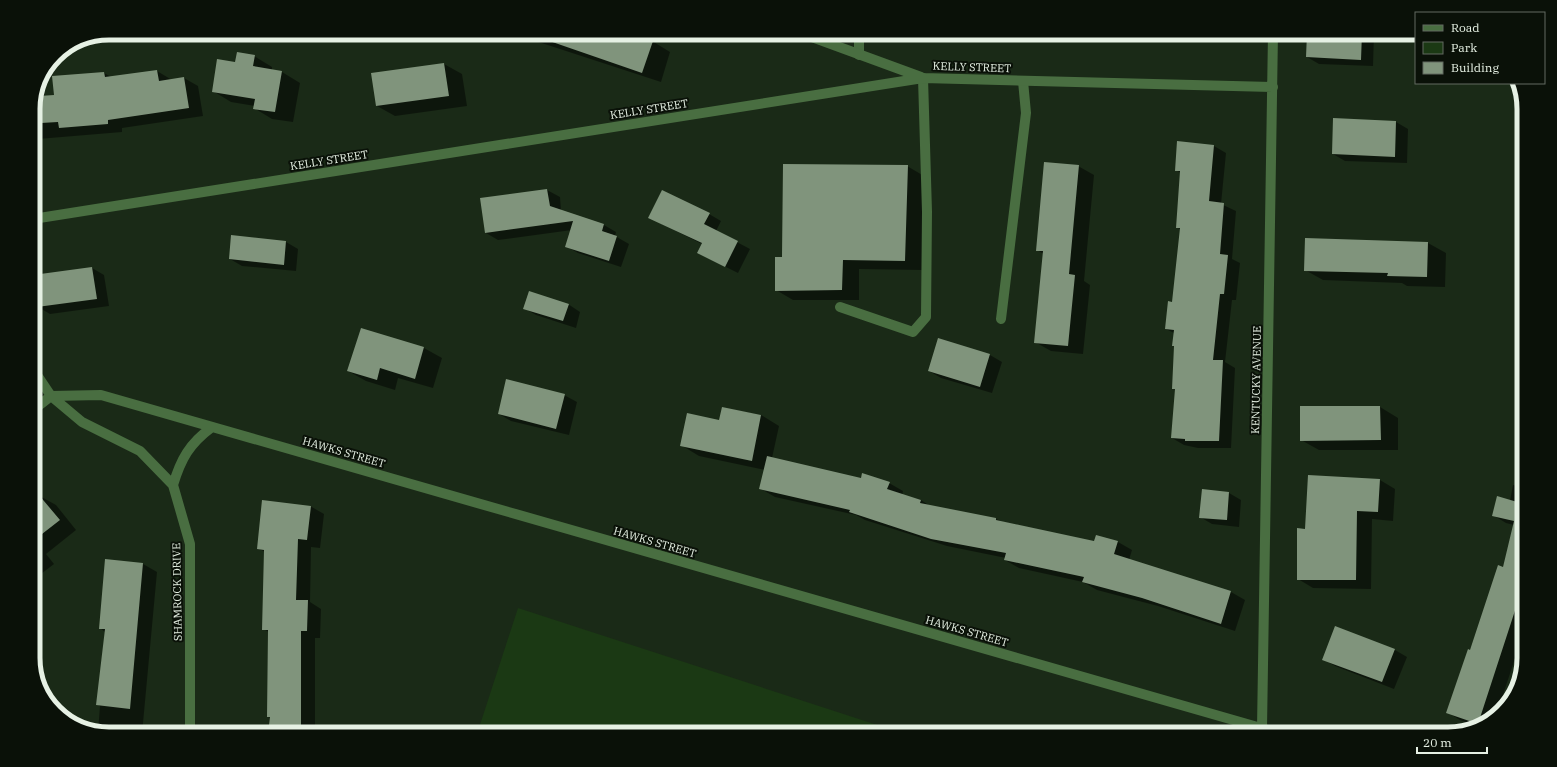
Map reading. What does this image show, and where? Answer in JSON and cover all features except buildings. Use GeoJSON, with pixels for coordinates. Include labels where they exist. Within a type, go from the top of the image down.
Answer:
{"type":"FeatureCollection","features":[{"type":"Feature","properties":{"kind":"street"},"geometry":{"type":"LineString","coordinates":[[819,40],[923,78],[927,212],[926,317],[913,332],[840,307]]}},
{"type":"Feature","properties":{"kind":"street"},"geometry":{"type":"LineString","coordinates":[[859,40],[859,55]]}},
{"type":"Feature","properties":{"kind":"street","name":"KENTUCKY AVENUE"},"geometry":{"type":"LineString","coordinates":[[1262,727],[1273,40]]}},
{"type":"Feature","properties":{"kind":"street","name":"KELLY STREET"},"geometry":{"type":"LineString","coordinates":[[40,218],[923,78],[1273,87]]}},
{"type":"Feature","properties":{"kind":"street"},"geometry":{"type":"LineString","coordinates":[[1001,320],[1026,113],[1023,81]]}},
{"type":"Feature","properties":{"kind":"street"},"geometry":{"type":"LineString","coordinates":[[40,380],[51,396],[40,405]]}},
{"type":"Feature","properties":{"kind":"street","name":"HAWKS STREET"},"geometry":{"type":"LineString","coordinates":[[51,396],[101,395],[1259,727]]}},
{"type":"Feature","properties":{"kind":"street","name":"SHAMROCK DRIVE"},"geometry":{"type":"LineString","coordinates":[[51,396],[82,422],[140,451],[172,485],[190,544],[190,727]]}},
{"type":"Feature","properties":{"kind":"street"},"geometry":{"type":"LineString","coordinates":[[172,485],[180,463],[191,445],[212,427]]}},
{"type":"Feature","properties":{"kind":"green space"},"geometry":{"type":"Polygon","coordinates":[[[518,608],[884,727],[479,727],[518,608]]]}}]}
